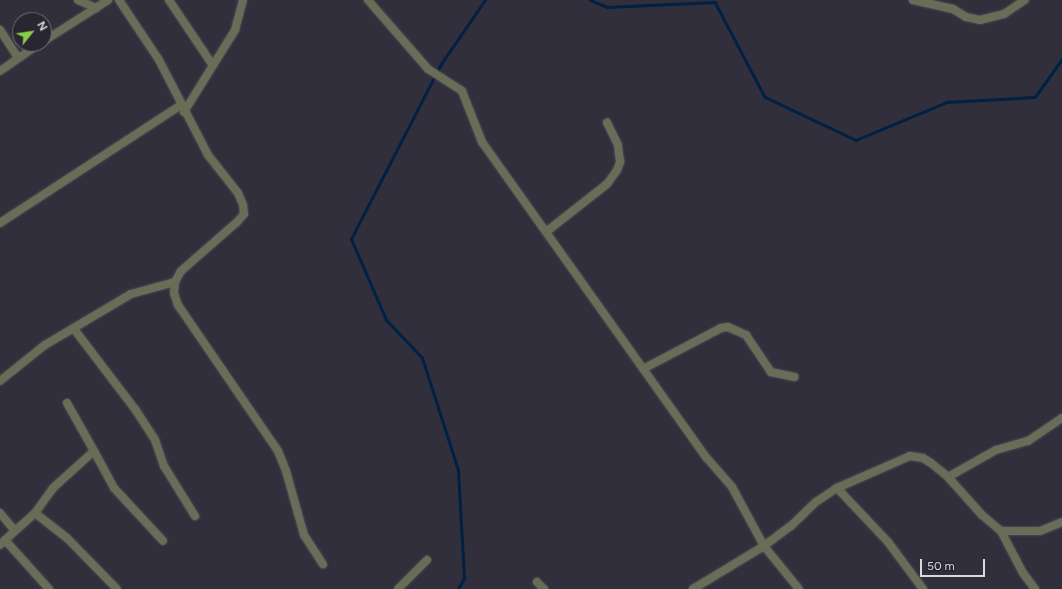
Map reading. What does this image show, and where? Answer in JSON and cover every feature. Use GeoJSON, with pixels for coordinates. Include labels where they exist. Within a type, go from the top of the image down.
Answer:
{"type":"FeatureCollection","features":[{"type":"Feature","properties":{"kind":"street"},"geometry":{"type":"LineString","coordinates":[[78,0],[96,8]]}},
{"type":"Feature","properties":{"kind":"street"},"geometry":{"type":"LineString","coordinates":[[52,36],[108,0]]}},
{"type":"Feature","properties":{"kind":"street"},"geometry":{"type":"LineString","coordinates":[[119,0],[159,60],[208,155],[238,193],[243,205],[244,214],[181,271],[176,282],[174,293],[178,305],[278,451],[286,471],[304,535],[323,564]]}},
{"type":"Feature","properties":{"kind":"street"},"geometry":{"type":"LineString","coordinates":[[169,0],[212,64]]}},
{"type":"Feature","properties":{"kind":"street"},"geometry":{"type":"LineString","coordinates":[[0,223],[183,109],[235,30],[243,0]]}},
{"type":"Feature","properties":{"kind":"street"},"geometry":{"type":"LineString","coordinates":[[368,0],[428,69],[462,91],[482,142],[706,457],[732,487],[764,546],[799,589]]}},
{"type":"Feature","properties":{"kind":"street"},"geometry":{"type":"LineString","coordinates":[[913,0],[953,9],[966,17],[980,20],[1004,14],[1026,0]]}},
{"type":"Feature","properties":{"kind":"street"},"geometry":{"type":"LineString","coordinates":[[0,30],[18,58]]}},
{"type":"Feature","properties":{"kind":"street"},"geometry":{"type":"LineString","coordinates":[[0,71],[27,52]]}},
{"type":"Feature","properties":{"kind":"street"},"geometry":{"type":"LineString","coordinates":[[546,232],[607,184],[617,170],[619,149],[607,122]]}},
{"type":"Feature","properties":{"kind":"street"},"geometry":{"type":"LineString","coordinates":[[0,381],[45,345],[74,330],[131,294],[176,282]]}},
{"type":"Feature","properties":{"kind":"street"},"geometry":{"type":"LineString","coordinates":[[643,369],[721,328],[728,327],[746,335],[771,372],[794,377]]}},
{"type":"Feature","properties":{"kind":"street"},"geometry":{"type":"LineString","coordinates":[[74,330],[135,409],[155,440],[164,466],[195,516]]}},
{"type":"Feature","properties":{"kind":"street"},"geometry":{"type":"LineString","coordinates":[[67,403],[114,488],[163,541]]}},
{"type":"Feature","properties":{"kind":"street"},"geometry":{"type":"LineString","coordinates":[[948,477],[996,450],[1028,441],[1062,418]]}},
{"type":"Feature","properties":{"kind":"street"},"geometry":{"type":"LineString","coordinates":[[49,589],[2,542],[36,513],[53,488],[94,451]]}},
{"type":"Feature","properties":{"kind":"street"},"geometry":{"type":"LineString","coordinates":[[693,589],[764,546],[791,526],[816,502],[837,488],[910,456],[923,458],[948,477],[982,515],[1001,531],[1023,573],[1035,589]]}},
{"type":"Feature","properties":{"kind":"street"},"geometry":{"type":"LineString","coordinates":[[837,488],[888,542],[923,589]]}},
{"type":"Feature","properties":{"kind":"street"},"geometry":{"type":"LineString","coordinates":[[36,513],[67,538],[117,589]]}},
{"type":"Feature","properties":{"kind":"street"},"geometry":{"type":"LineString","coordinates":[[0,514],[15,530]]}},
{"type":"Feature","properties":{"kind":"street"},"geometry":{"type":"LineString","coordinates":[[1001,531],[1040,531],[1062,522]]}},
{"type":"Feature","properties":{"kind":"street"},"geometry":{"type":"LineString","coordinates":[[398,589],[427,560]]}},
{"type":"Feature","properties":{"kind":"street"},"geometry":{"type":"LineString","coordinates":[[537,582],[544,589]]}},
{"type":"Feature","properties":{"kind":"waterway"},"geometry":{"type":"LineString","coordinates":[[458,589],[464,578],[458,470],[422,358],[386,320],[351,239],[441,64],[485,0]]}},
{"type":"Feature","properties":{"kind":"waterway"},"geometry":{"type":"LineString","coordinates":[[590,0],[607,7],[715,2],[765,97],[856,140],[947,102],[1035,97],[1062,59]]}}]}
